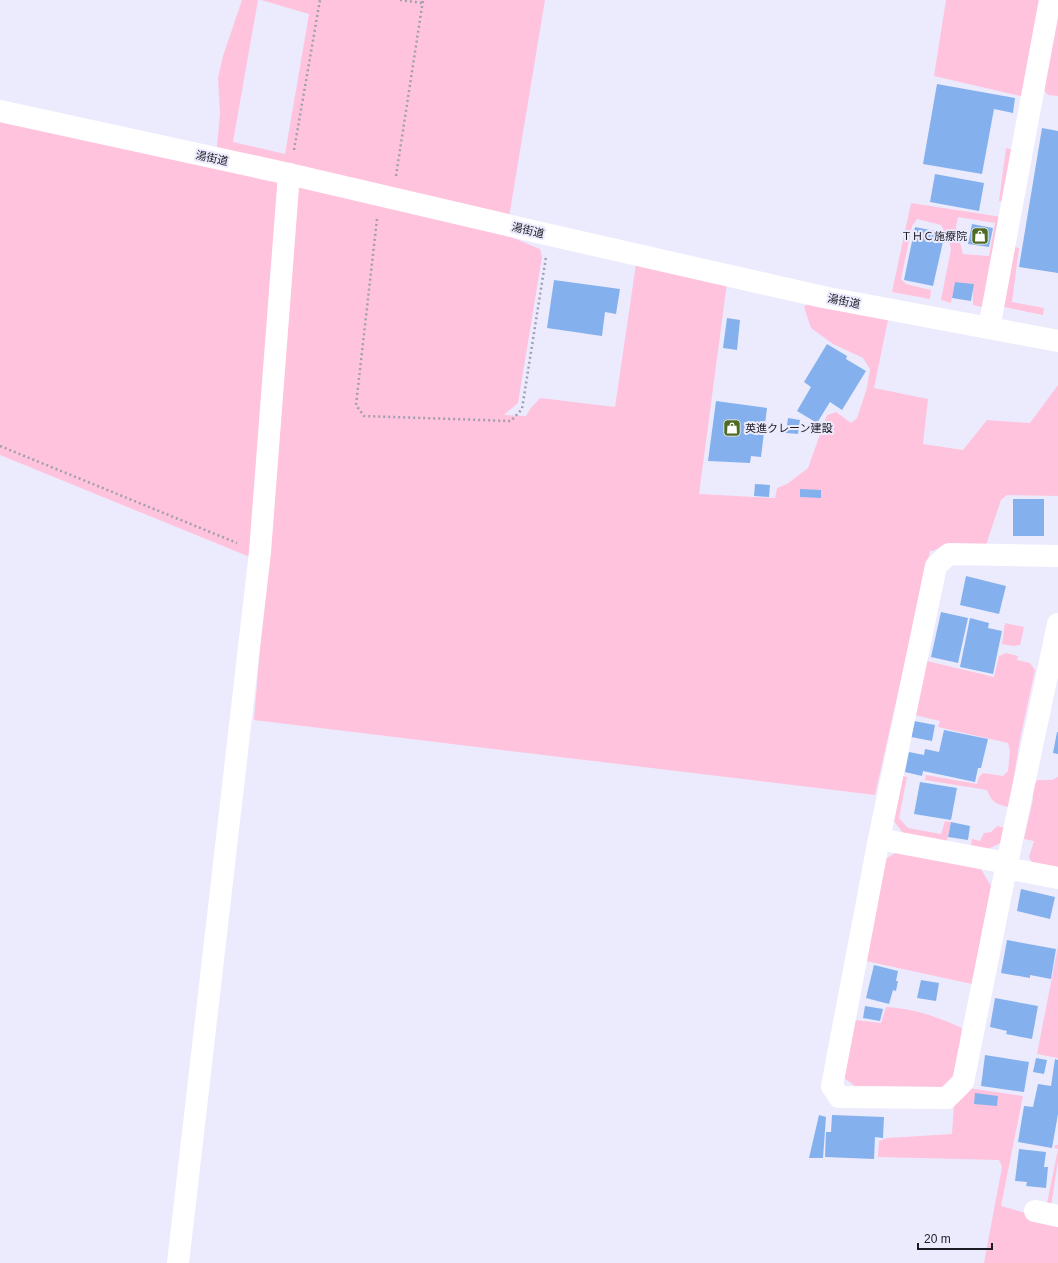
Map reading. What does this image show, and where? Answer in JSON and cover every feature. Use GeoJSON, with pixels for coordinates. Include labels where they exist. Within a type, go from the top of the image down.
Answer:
{"type":"FeatureCollection","features":[{"type":"Feature","properties":{"kind":"street"},"geometry":{"type":"LineString","coordinates":[[989,328],[1050,0]]}},
{"type":"Feature","properties":{"kind":"street","name":"湯街道"},"geometry":{"type":"LineString","coordinates":[[0,111],[289,174],[386,198],[823,296],[1058,341]]}},
{"type":"Feature","properties":{"kind":"street"},"geometry":{"type":"LineString","coordinates":[[178,1263],[260,552],[289,174]]}},
{"type":"Feature","properties":{"kind":"street"},"geometry":{"type":"LineString","coordinates":[[1058,556],[949,554],[936,566],[879,839],[832,1086],[838,1097],[947,1098],[963,1082],[1058,624]]}},
{"type":"Feature","properties":{"kind":"street"},"geometry":{"type":"LineString","coordinates":[[879,839],[1007,865],[1058,878]]}},
{"type":"Feature","properties":{"kind":"street"},"geometry":{"type":"LineString","coordinates":[[1035,1211],[1058,1216]]}},
{"type":"Feature","properties":{"kind":"path"},"geometry":{"type":"LineString","coordinates":[[289,174],[320,0]]}},
{"type":"Feature","properties":{"kind":"path"},"geometry":{"type":"LineString","coordinates":[[400,0],[422,1],[386,198],[356,405],[364,416],[511,421],[522,409],[550,235]]}},
{"type":"Feature","properties":{"kind":"path"},"geometry":{"type":"LineString","coordinates":[[0,446],[260,552]]}},
{"type":"Feature","properties":{"kind":"shaded area"},"geometry":{"type":"Polygon","coordinates":[[[242,0],[258,0],[233,142],[285,154],[309,14],[261,0],[545,0],[506,235],[540,249],[542,257],[518,403],[504,415],[526,416],[540,398],[615,407],[636,264],[727,283],[699,494],[775,498],[777,488],[787,484],[808,468],[827,415],[836,412],[851,423],[857,418],[867,388],[870,369],[863,358],[833,344],[811,328],[804,307],[812,300],[888,320],[874,388],[928,399],[923,444],[963,450],[987,420],[1030,423],[1058,385],[1058,496],[1007,495],[1001,500],[986,545],[944,545],[930,551],[875,795],[254,720],[273,489],[250,557],[0,455],[0,117],[217,147],[220,113],[218,78],[223,56],[242,0]]]}},
{"type":"Feature","properties":{"kind":"shaded area"},"geometry":{"type":"Polygon","coordinates":[[[946,0],[1045,0],[1029,98],[934,76],[946,0]]]}},
{"type":"Feature","properties":{"kind":"shaded area"},"geometry":{"type":"Polygon","coordinates":[[[1058,6],[1058,96],[1048,95],[1043,89],[1058,6]]]}},
{"type":"Feature","properties":{"kind":"shaded area"},"geometry":{"type":"Polygon","coordinates":[[[1006,148],[1013,150],[1006,202],[999,201],[1006,148]]]}},
{"type":"Feature","properties":{"kind":"shaded area"},"geometry":{"type":"Polygon","coordinates":[[[911,203],[1002,217],[986,308],[973,305],[973,284],[955,282],[951,303],[941,300],[951,249],[948,238],[941,225],[917,219],[912,226],[901,279],[906,284],[931,290],[930,299],[892,292],[911,203]],[[958,217],[956,227],[963,254],[989,256],[995,223],[958,217]]]}},
{"type":"Feature","properties":{"kind":"shaded area"},"geometry":{"type":"Polygon","coordinates":[[[1015,247],[1019,248],[1012,302],[1044,308],[1043,315],[1004,307],[1015,247]]]}},
{"type":"Feature","properties":{"kind":"shaded area"},"geometry":{"type":"Polygon","coordinates":[[[1005,623],[1024,627],[1020,645],[1013,646],[1002,644],[1005,623]]]}},
{"type":"Feature","properties":{"kind":"shaded area"},"geometry":{"type":"Polygon","coordinates":[[[1006,653],[1018,656],[1017,660],[1030,663],[1035,670],[1020,739],[1009,807],[995,802],[987,790],[925,780],[926,775],[977,784],[979,777],[983,773],[1003,776],[1008,771],[1010,751],[1008,743],[938,727],[940,721],[915,715],[927,661],[994,677],[999,656],[1006,653]]]}},
{"type":"Feature","properties":{"kind":"shaded area"},"geometry":{"type":"Polygon","coordinates":[[[903,776],[907,777],[899,818],[908,828],[941,834],[945,821],[951,822],[947,841],[903,833],[894,821],[903,776]]]}},
{"type":"Feature","properties":{"kind":"shaded area"},"geometry":{"type":"Polygon","coordinates":[[[1058,777],[1058,873],[1034,867],[1029,857],[1034,841],[1024,839],[1033,799],[1031,788],[1037,780],[1052,780],[1058,777]]]}},
{"type":"Feature","properties":{"kind":"shaded area"},"geometry":{"type":"Polygon","coordinates":[[[997,826],[1006,828],[1003,842],[988,849],[971,846],[972,839],[980,841],[984,833],[991,832],[997,826]]]}},
{"type":"Feature","properties":{"kind":"shaded area"},"geometry":{"type":"Polygon","coordinates":[[[897,852],[981,869],[991,886],[972,984],[866,961],[884,860],[897,852]]]}},
{"type":"Feature","properties":{"kind":"shaded area"},"geometry":{"type":"Polygon","coordinates":[[[1058,946],[1058,1058],[1037,1054],[1058,946]]]}},
{"type":"Feature","properties":{"kind":"shaded area"},"geometry":{"type":"Polygon","coordinates":[[[886,1007],[905,1009],[925,1014],[962,1028],[955,1074],[942,1087],[855,1086],[844,1078],[855,1020],[881,1023],[886,1007]]]}},
{"type":"Feature","properties":{"kind":"shaded area"},"geometry":{"type":"Polygon","coordinates":[[[968,1088],[1023,1096],[1001,1206],[1058,1222],[1058,1263],[984,1263],[1002,1167],[999,1160],[878,1157],[879,1141],[887,1138],[952,1134],[954,1103],[968,1088]]]}},
{"type":"Feature","properties":{"kind":"shaded area"},"geometry":{"type":"Polygon","coordinates":[[[1055,1145],[1058,1145],[1058,1149],[1054,1148],[1055,1145]]]}},
{"type":"Feature","properties":{"kind":"shaded area"},"geometry":{"type":"Polygon","coordinates":[[[1058,1149],[1058,1161],[1051,1206],[1046,1208],[1058,1149]]]}},
{"type":"Feature","properties":{"kind":"building"},"geometry":{"type":"Polygon","coordinates":[[[937,84],[1015,98],[1013,113],[994,109],[982,174],[923,164],[937,84]]]}},
{"type":"Feature","properties":{"kind":"building"},"geometry":{"type":"Polygon","coordinates":[[[1042,128],[1058,131],[1058,273],[1019,267],[1042,128]]]}},
{"type":"Feature","properties":{"kind":"building"},"geometry":{"type":"Polygon","coordinates":[[[935,174],[984,183],[979,211],[930,202],[935,174]]]}},
{"type":"Feature","properties":{"kind":"building"},"geometry":{"type":"Polygon","coordinates":[[[972,224],[993,228],[989,247],[968,244],[972,224]]]}},
{"type":"Feature","properties":{"kind":"building"},"geometry":{"type":"Polygon","coordinates":[[[915,227],[945,233],[933,286],[904,280],[915,227]]]}},
{"type":"Feature","properties":{"kind":"building"},"geometry":{"type":"Polygon","coordinates":[[[554,280],[620,289],[616,314],[605,312],[602,336],[547,328],[554,280]]]}},
{"type":"Feature","properties":{"kind":"building"},"geometry":{"type":"Polygon","coordinates":[[[955,282],[974,284],[971,301],[952,298],[955,282]]]}},
{"type":"Feature","properties":{"kind":"building"},"geometry":{"type":"Polygon","coordinates":[[[727,318],[740,320],[737,350],[723,348],[727,318]]]}},
{"type":"Feature","properties":{"kind":"building"},"geometry":{"type":"Polygon","coordinates":[[[827,344],[847,356],[846,359],[866,371],[842,410],[830,402],[817,423],[797,411],[811,387],[804,382],[827,344]]]}},
{"type":"Feature","properties":{"kind":"building"},"geometry":{"type":"Polygon","coordinates":[[[716,401],[767,408],[761,457],[751,456],[750,463],[708,461],[716,401]]]}},
{"type":"Feature","properties":{"kind":"building"},"geometry":{"type":"Polygon","coordinates":[[[788,418],[800,420],[798,434],[786,433],[788,418]]]}},
{"type":"Feature","properties":{"kind":"building"},"geometry":{"type":"Polygon","coordinates":[[[755,484],[770,485],[769,497],[754,496],[755,484]]]}},
{"type":"Feature","properties":{"kind":"building"},"geometry":{"type":"Polygon","coordinates":[[[800,489],[821,490],[821,498],[800,497],[800,489]]]}},
{"type":"Feature","properties":{"kind":"building"},"geometry":{"type":"Polygon","coordinates":[[[1013,499],[1044,499],[1044,536],[1013,536],[1013,499]]]}},
{"type":"Feature","properties":{"kind":"building"},"geometry":{"type":"Polygon","coordinates":[[[966,576],[1006,586],[999,614],[960,605],[966,576]]]}},
{"type":"Feature","properties":{"kind":"building"},"geometry":{"type":"Polygon","coordinates":[[[941,612],[968,618],[958,663],[931,657],[941,612]]]}},
{"type":"Feature","properties":{"kind":"building"},"geometry":{"type":"Polygon","coordinates":[[[970,618],[989,623],[988,628],[1002,631],[993,674],[960,667],[970,618]]]}},
{"type":"Feature","properties":{"kind":"building"},"geometry":{"type":"Polygon","coordinates":[[[914,721],[935,725],[932,741],[911,737],[914,721]]]}},
{"type":"Feature","properties":{"kind":"building"},"geometry":{"type":"Polygon","coordinates":[[[944,730],[988,739],[981,768],[978,768],[975,782],[923,771],[922,776],[905,772],[909,752],[924,755],[925,749],[939,752],[944,730]]]}},
{"type":"Feature","properties":{"kind":"building"},"geometry":{"type":"Polygon","coordinates":[[[1058,732],[1058,754],[1053,753],[1058,732]]]}},
{"type":"Feature","properties":{"kind":"building"},"geometry":{"type":"Polygon","coordinates":[[[920,782],[957,788],[951,820],[914,814],[920,782]]]}},
{"type":"Feature","properties":{"kind":"building"},"geometry":{"type":"Polygon","coordinates":[[[951,822],[970,826],[968,840],[948,837],[951,822]]]}},
{"type":"Feature","properties":{"kind":"building"},"geometry":{"type":"Polygon","coordinates":[[[1021,889],[1055,897],[1050,919],[1017,911],[1021,889]]]}},
{"type":"Feature","properties":{"kind":"building"},"geometry":{"type":"Polygon","coordinates":[[[1007,940],[1056,949],[1051,979],[1030,975],[1030,978],[1001,973],[1007,940]]]}},
{"type":"Feature","properties":{"kind":"building"},"geometry":{"type":"Polygon","coordinates":[[[874,965],[898,971],[896,991],[893,990],[889,1004],[866,998],[874,965]]]}},
{"type":"Feature","properties":{"kind":"building"},"geometry":{"type":"Polygon","coordinates":[[[921,980],[939,983],[936,1001],[917,998],[921,980]]]}},
{"type":"Feature","properties":{"kind":"building"},"geometry":{"type":"Polygon","coordinates":[[[995,998],[1038,1006],[1032,1039],[1006,1034],[1007,1031],[990,1027],[995,998]]]}},
{"type":"Feature","properties":{"kind":"building"},"geometry":{"type":"Polygon","coordinates":[[[865,1006],[883,1009],[880,1021],[863,1018],[865,1006]]]}},
{"type":"Feature","properties":{"kind":"building"},"geometry":{"type":"Polygon","coordinates":[[[985,1055],[1029,1062],[1024,1092],[981,1086],[985,1055]]]}},
{"type":"Feature","properties":{"kind":"building"},"geometry":{"type":"Polygon","coordinates":[[[1036,1058],[1047,1060],[1044,1074],[1033,1072],[1036,1058]]]}},
{"type":"Feature","properties":{"kind":"building"},"geometry":{"type":"Polygon","coordinates":[[[1055,1059],[1058,1060],[1058,1114],[1052,1148],[1018,1142],[1024,1106],[1033,1107],[1038,1084],[1051,1086],[1055,1059]]]}},
{"type":"Feature","properties":{"kind":"building"},"geometry":{"type":"Polygon","coordinates":[[[975,1093],[998,1096],[997,1106],[974,1104],[975,1093]]]}},
{"type":"Feature","properties":{"kind":"building"},"geometry":{"type":"Polygon","coordinates":[[[819,1115],[826,1117],[823,1158],[809,1158],[819,1115]]]}},
{"type":"Feature","properties":{"kind":"building"},"geometry":{"type":"Polygon","coordinates":[[[832,1115],[884,1117],[883,1138],[875,1137],[874,1159],[825,1157],[826,1132],[831,1132],[832,1115]]]}},
{"type":"Feature","properties":{"kind":"building"},"geometry":{"type":"Polygon","coordinates":[[[1019,1149],[1046,1152],[1044,1167],[1048,1167],[1046,1188],[1026,1186],[1027,1182],[1015,1181],[1019,1149]]]}},
{"type":"Feature","properties":{"kind":"place","name":"ＴＨＣ施療院"},"geometry":{"type":"Point","coordinates":[980,236]}},
{"type":"Feature","properties":{"kind":"place","name":"英進クレーン建設"},"geometry":{"type":"Point","coordinates":[732,428]}}]}
